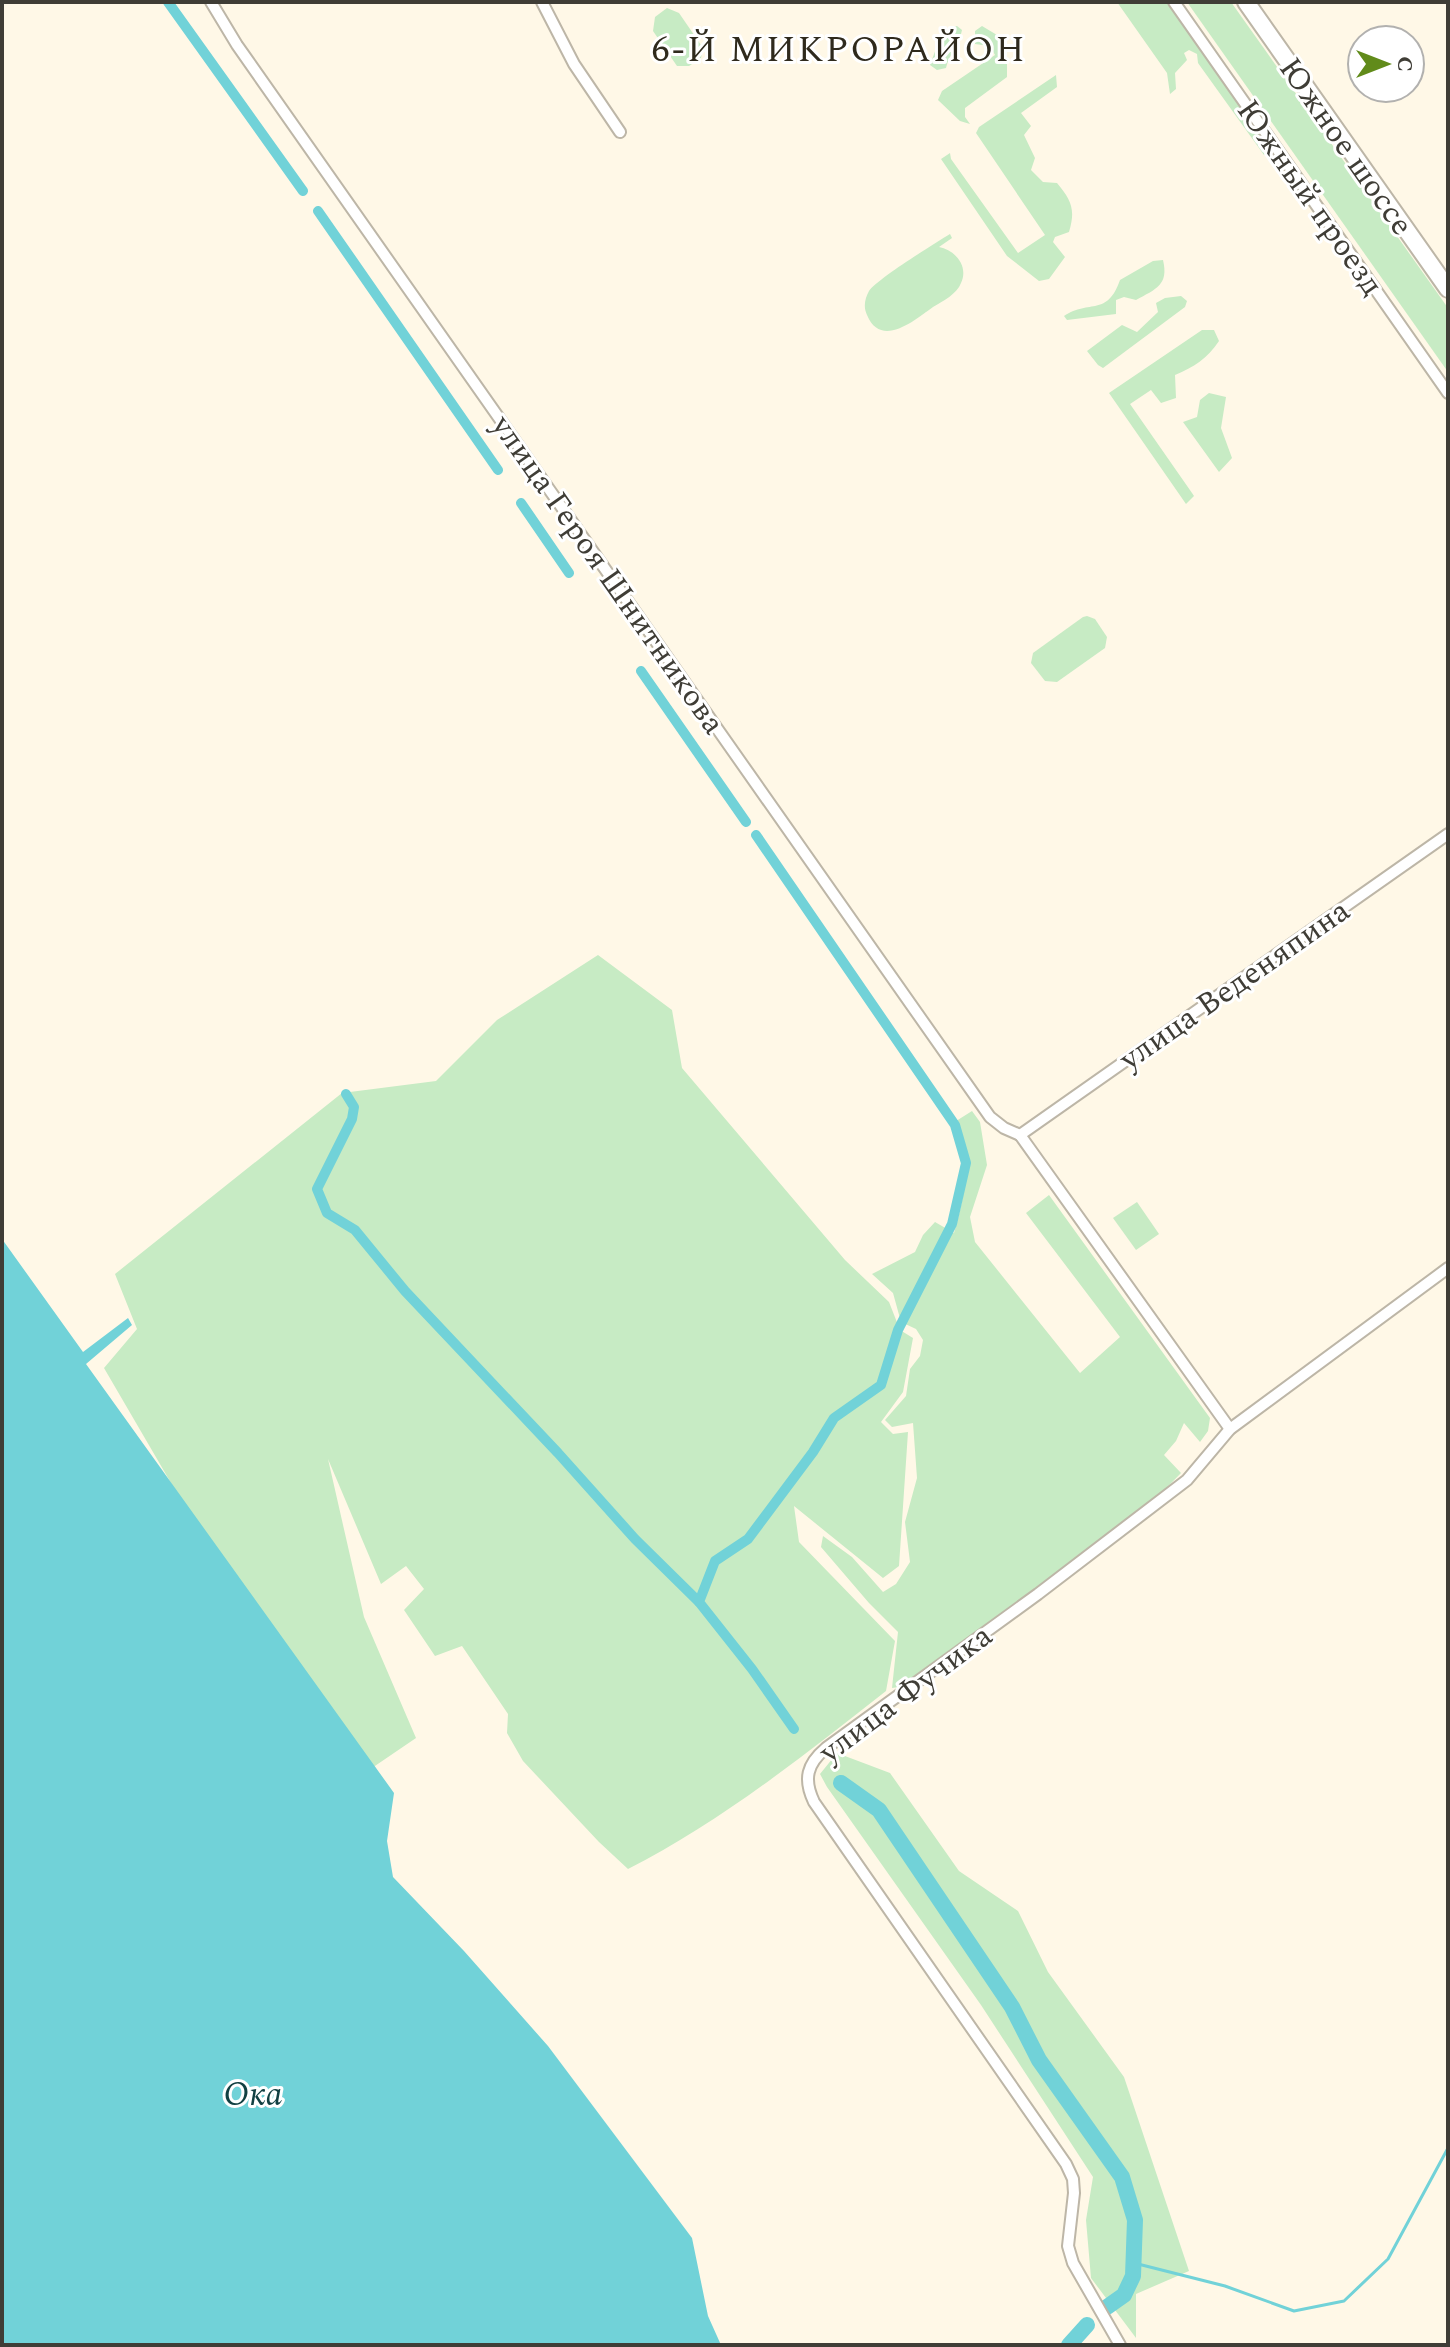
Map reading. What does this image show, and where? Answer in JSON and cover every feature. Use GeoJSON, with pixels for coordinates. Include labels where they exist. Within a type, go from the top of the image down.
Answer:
{"type":"FeatureCollection","features":[{"type":"Feature","properties":{"kind":"main road","name":"Южное шоссе"},"geometry":{"type":"LineString","coordinates":[[1246,2],[1448,289]]}},
{"type":"Feature","properties":{"kind":"street","name":"улица Героя Шнитникова"},"geometry":{"type":"LineString","coordinates":[[211,2],[255,71],[990,1117],[1020,1135]]}},
{"type":"Feature","properties":{"kind":"street"},"geometry":{"type":"LineString","coordinates":[[542,2],[574,64],[620,132]]}},
{"type":"Feature","properties":{"kind":"street","name":"Южный проезд"},"geometry":{"type":"LineString","coordinates":[[1174,2],[1448,393]]}},
{"type":"Feature","properties":{"kind":"street","name":"улица Веденяпина"},"geometry":{"type":"LineString","coordinates":[[1020,1135],[1448,834]]}},
{"type":"Feature","properties":{"kind":"street"},"geometry":{"type":"LineString","coordinates":[[1020,1135],[1230,1429]]}},
{"type":"Feature","properties":{"kind":"street","name":"улица Фучика"},"geometry":{"type":"LineString","coordinates":[[1120,2345],[1073,2263],[1068,2246],[1074,2193],[1073,2179],[1066,2164],[814,1802],[808,1789],[807,1776],[815,1757],[826,1748],[1038,1594],[1187,1480],[1230,1429],[1448,1268]]}},
{"type":"Feature","properties":{"kind":"green space"},"geometry":{"type":"Polygon","coordinates":[[[1117,2],[1175,2],[1272,147],[1270,154],[1264,155],[1198,63],[1197,54],[1189,50],[1184,53],[1187,60],[1175,73],[1176,89],[1170,94],[1167,73],[1117,2]]]}},
{"type":"Feature","properties":{"kind":"green space"},"geometry":{"type":"Polygon","coordinates":[[[1187,2],[1231,2],[1448,308],[1448,372],[1187,2]]]}},
{"type":"Feature","properties":{"kind":"green space"},"geometry":{"type":"Polygon","coordinates":[[[667,8],[679,13],[703,48],[701,58],[689,66],[677,66],[653,31],[655,17],[667,8]]]}},
{"type":"Feature","properties":{"kind":"green space"},"geometry":{"type":"Polygon","coordinates":[[[957,26],[962,30],[959,41],[946,68],[937,70],[930,65],[937,46],[949,28],[957,26]]]}},
{"type":"Feature","properties":{"kind":"green space"},"geometry":{"type":"Polygon","coordinates":[[[982,26],[1002,38],[1007,54],[1007,77],[965,108],[965,117],[970,124],[960,121],[938,100],[942,91],[995,55],[990,46],[975,44],[975,31],[982,26]]]}},
{"type":"Feature","properties":{"kind":"green space"},"geometry":{"type":"Polygon","coordinates":[[[1056,75],[1057,87],[1021,113],[1031,126],[1024,135],[1035,158],[1031,170],[1043,182],[1057,183],[1069,200],[1072,211],[1069,232],[1055,237],[1053,242],[1065,257],[1049,279],[1039,281],[1007,256],[941,159],[950,153],[951,159],[1018,253],[1045,235],[976,133],[979,127],[1056,75]]]}},
{"type":"Feature","properties":{"kind":"green space"},"geometry":{"type":"Polygon","coordinates":[[[950,234],[952,238],[939,247],[955,255],[962,265],[963,277],[956,291],[898,329],[881,330],[873,325],[865,309],[869,291],[894,270],[950,234]]]}},
{"type":"Feature","properties":{"kind":"green space"},"geometry":{"type":"Polygon","coordinates":[[[1163,260],[1164,275],[1159,285],[1136,300],[1124,297],[1116,300],[1116,314],[1067,320],[1064,316],[1103,303],[1115,291],[1120,280],[1153,261],[1163,260]]]}},
{"type":"Feature","properties":{"kind":"green space"},"geometry":{"type":"Polygon","coordinates":[[[1181,296],[1187,301],[1185,307],[1103,368],[1087,351],[1122,325],[1137,332],[1158,312],[1156,303],[1181,296]]]}},
{"type":"Feature","properties":{"kind":"green space"},"geometry":{"type":"Polygon","coordinates":[[[1202,330],[1214,330],[1219,341],[1200,362],[1175,375],[1176,398],[1161,403],[1151,390],[1130,404],[1194,496],[1186,504],[1109,393],[1202,330]]]}},
{"type":"Feature","properties":{"kind":"green space"},"geometry":{"type":"Polygon","coordinates":[[[1209,393],[1226,397],[1221,428],[1232,458],[1219,472],[1183,422],[1197,417],[1200,400],[1209,393]]]}},
{"type":"Feature","properties":{"kind":"green space"},"geometry":{"type":"Polygon","coordinates":[[[1087,616],[1095,619],[1107,637],[1105,648],[1057,682],[1045,681],[1031,663],[1033,653],[1087,616]]]}},
{"type":"Feature","properties":{"kind":"green space"},"geometry":{"type":"Polygon","coordinates":[[[598,955],[672,1010],[682,1068],[845,1260],[889,1302],[900,1330],[913,1338],[903,1392],[881,1422],[893,1434],[908,1432],[899,1566],[883,1578],[794,1506],[799,1542],[895,1641],[886,1691],[729,1809],[628,1869],[523,1761],[507,1733],[508,1714],[462,1646],[435,1656],[404,1610],[424,1589],[406,1566],[381,1584],[328,1459],[364,1617],[416,1738],[347,1785],[104,1368],[137,1329],[115,1274],[342,1093],[436,1081],[497,1020],[598,955]]]}},
{"type":"Feature","properties":{"kind":"green space"},"geometry":{"type":"Polygon","coordinates":[[[972,1111],[980,1122],[987,1165],[970,1217],[975,1242],[1080,1373],[1120,1337],[1026,1213],[1049,1195],[1210,1418],[1208,1431],[1200,1442],[1184,1423],[1176,1441],[1164,1455],[1181,1473],[1146,1509],[899,1687],[892,1688],[898,1632],[821,1547],[823,1536],[852,1557],[883,1592],[896,1584],[910,1562],[905,1522],[917,1478],[913,1423],[892,1427],[885,1420],[906,1396],[910,1369],[920,1356],[923,1340],[916,1329],[901,1322],[893,1293],[872,1274],[915,1252],[923,1235],[935,1222],[954,1233],[965,1178],[959,1138],[953,1123],[972,1111]]]}},
{"type":"Feature","properties":{"kind":"green space"},"geometry":{"type":"Polygon","coordinates":[[[1137,1202],[1159,1234],[1136,1250],[1113,1218],[1137,1202]]]}},
{"type":"Feature","properties":{"kind":"green space"},"geometry":{"type":"Polygon","coordinates":[[[837,1753],[890,1773],[959,1871],[1018,1911],[1048,1972],[1124,2077],[1189,2271],[1136,2294],[1136,2338],[1091,2278],[1086,2220],[1093,2177],[981,2005],[827,1787],[820,1774],[837,1753]]]}},
{"type":"Feature","properties":{"kind":"water","name":"Ока"},"geometry":{"type":"Polygon","coordinates":[[[2,1239],[83,1352],[128,1318],[132,1325],[86,1364],[394,1793],[387,1841],[393,1877],[548,2046],[692,2238],[708,2316],[721,2345],[2,2345],[2,1239]]]}},
{"type":"Feature","properties":{"kind":"waterway"},"geometry":{"type":"LineString","coordinates":[[168,2],[303,191]]}},
{"type":"Feature","properties":{"kind":"waterway"},"geometry":{"type":"LineString","coordinates":[[318,211],[498,470]]}},
{"type":"Feature","properties":{"kind":"waterway"},"geometry":{"type":"LineString","coordinates":[[521,503],[569,573]]}},
{"type":"Feature","properties":{"kind":"waterway"},"geometry":{"type":"LineString","coordinates":[[641,671],[746,822]]}},
{"type":"Feature","properties":{"kind":"waterway"},"geometry":{"type":"LineString","coordinates":[[756,835],[955,1125],[966,1163],[952,1224],[898,1330],[881,1385],[834,1418],[813,1452],[748,1539],[715,1561],[699,1602],[794,1729]]}},
{"type":"Feature","properties":{"kind":"waterway"},"geometry":{"type":"LineString","coordinates":[[346,1094],[354,1107],[352,1119],[317,1189],[327,1213],[355,1230],[405,1291],[635,1539],[699,1602]]}},
{"type":"Feature","properties":{"kind":"waterway"},"geometry":{"type":"LineString","coordinates":[[841,1783],[879,1810],[1012,2007],[1039,2060],[1122,2177],[1135,2220],[1133,2276],[1124,2295],[1107,2307]]}},
{"type":"Feature","properties":{"kind":"waterway"},"geometry":{"type":"LineString","coordinates":[[1134,2263],[1225,2286],[1294,2311],[1344,2301],[1388,2259],[1448,2148]]}},
{"type":"Feature","properties":{"kind":"waterway"},"geometry":{"type":"LineString","coordinates":[[1069,2345],[1087,2325]]}},
{"type":"Feature","properties":{"kind":"district","name":"6-Й МИКРОРАЙОН"},"geometry":{"type":"Point","coordinates":[839,48]}}]}
